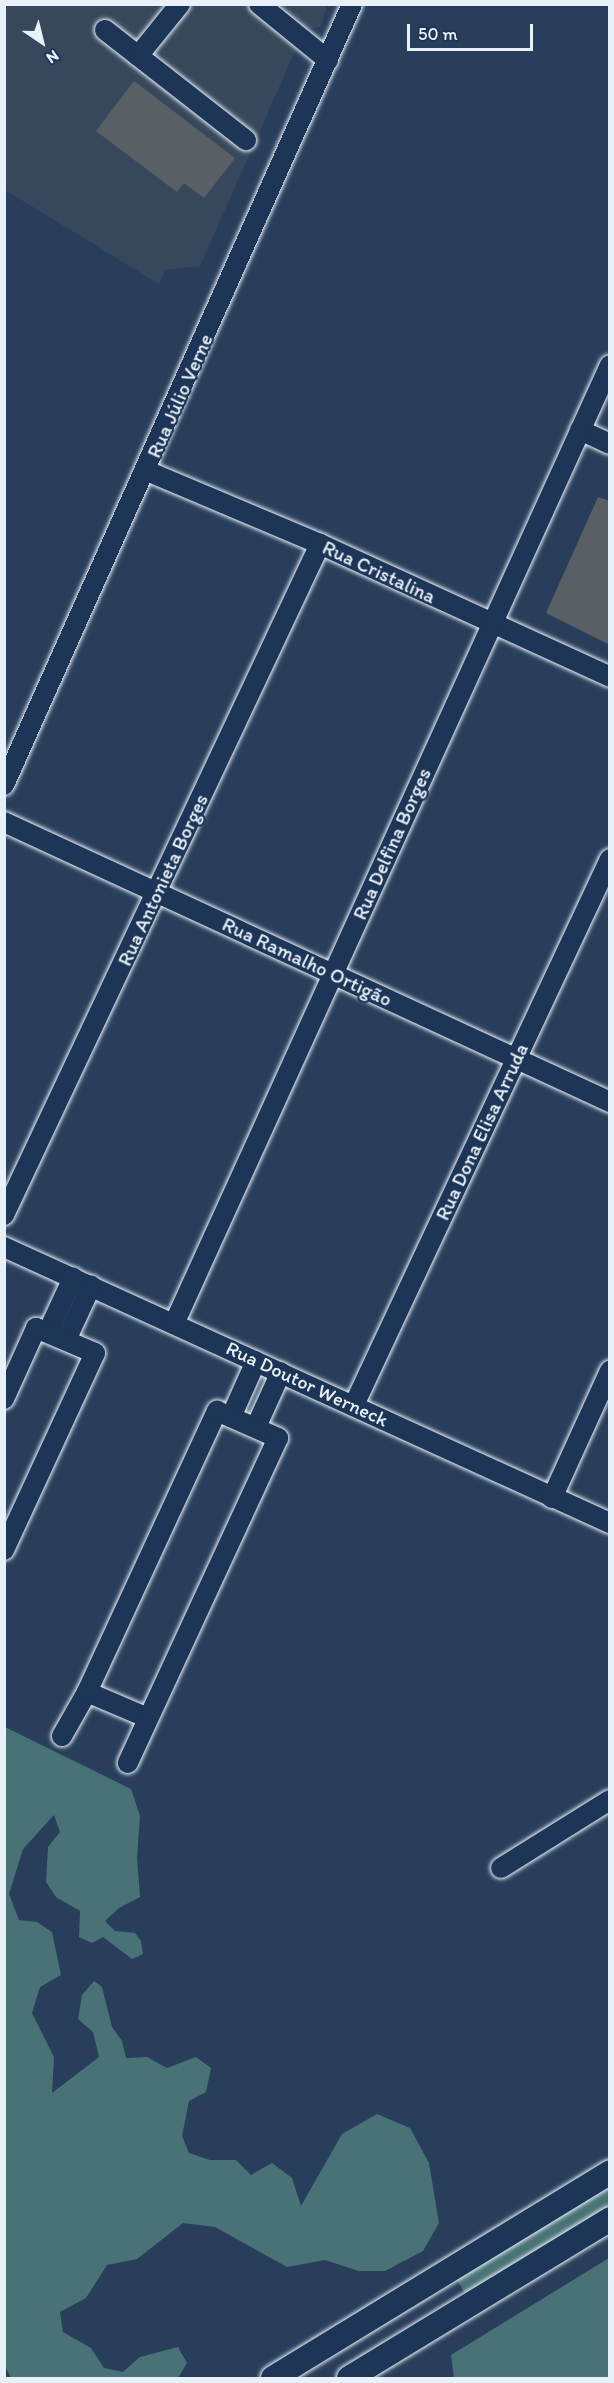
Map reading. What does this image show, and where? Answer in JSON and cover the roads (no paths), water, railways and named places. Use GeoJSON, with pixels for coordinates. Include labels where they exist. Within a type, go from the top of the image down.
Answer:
{"type":"FeatureCollection","features":[{"type":"Feature","properties":{"kind":"main road"},"geometry":{"type":"LineString","coordinates":[[273,2379],[609,2172]]}},
{"type":"Feature","properties":{"kind":"main road"},"geometry":{"type":"LineString","coordinates":[[349,2379],[609,2219]]}},
{"type":"Feature","properties":{"kind":"main road"},"geometry":{"type":"LineString","coordinates":[[477,2253],[498,2287]]}},
{"type":"Feature","properties":{"kind":"main road"},"geometry":{"type":"LineString","coordinates":[[443,2274],[464,2308]]}},
{"type":"Feature","properties":{"kind":"street"},"geometry":{"type":"LineString","coordinates":[[138,56],[180,4]]}},
{"type":"Feature","properties":{"kind":"street"},"geometry":{"type":"LineString","coordinates":[[260,4],[328,60]]}},
{"type":"Feature","properties":{"kind":"street","name":"Rua Júlio Verne"},"geometry":{"type":"LineString","coordinates":[[4,785],[9,757],[147,471],[352,4]]}},
{"type":"Feature","properties":{"kind":"street"},"geometry":{"type":"LineString","coordinates":[[105,30],[246,140]]}},
{"type":"Feature","properties":{"kind":"street","name":"Rua Delfina Borges"},"geometry":{"type":"LineString","coordinates":[[174,1324],[609,364]]}},
{"type":"Feature","properties":{"kind":"street"},"geometry":{"type":"LineString","coordinates":[[580,430],[609,444]]}},
{"type":"Feature","properties":{"kind":"street","name":"Rua Cristalina"},"geometry":{"type":"LineString","coordinates":[[147,471],[320,544],[609,677]]}},
{"type":"Feature","properties":{"kind":"street","name":"Rua Antonieta Borges"},"geometry":{"type":"LineString","coordinates":[[4,1215],[320,544]]}},
{"type":"Feature","properties":{"kind":"street","name":"Rua Ramalho Ortigão"},"geometry":{"type":"LineString","coordinates":[[4,822],[609,1102]]}},
{"type":"Feature","properties":{"kind":"street","name":"Rua Dona Elisa Arruda"},"geometry":{"type":"LineString","coordinates":[[354,1405],[609,859]]}},
{"type":"Feature","properties":{"kind":"street","name":"Rua Doutor Werneck"},"geometry":{"type":"LineString","coordinates":[[4,1247],[609,1523]]}},
{"type":"Feature","properties":{"kind":"street"},"geometry":{"type":"LineString","coordinates":[[57,1336],[73,1278]]}},
{"type":"Feature","properties":{"kind":"street"},"geometry":{"type":"LineString","coordinates":[[57,1336],[91,1286]]}},
{"type":"Feature","properties":{"kind":"street"},"geometry":{"type":"LineString","coordinates":[[4,1399],[36,1328],[95,1353],[4,1550]]}},
{"type":"Feature","properties":{"kind":"street"},"geometry":{"type":"LineString","coordinates":[[231,1416],[256,1361]]}},
{"type":"Feature","properties":{"kind":"street"},"geometry":{"type":"LineString","coordinates":[[552,1498],[609,1371]]}},
{"type":"Feature","properties":{"kind":"street"},"geometry":{"type":"LineString","coordinates":[[256,1427],[281,1372]]}},
{"type":"Feature","properties":{"kind":"street"},"geometry":{"type":"LineString","coordinates":[[62,1736],[87,1692],[217,1411],[231,1416],[278,1438],[128,1763]]}},
{"type":"Feature","properties":{"kind":"street"},"geometry":{"type":"LineString","coordinates":[[87,1692],[148,1718]]}},
{"type":"Feature","properties":{"kind":"street"},"geometry":{"type":"LineString","coordinates":[[501,1868],[609,1800]]}}]}
